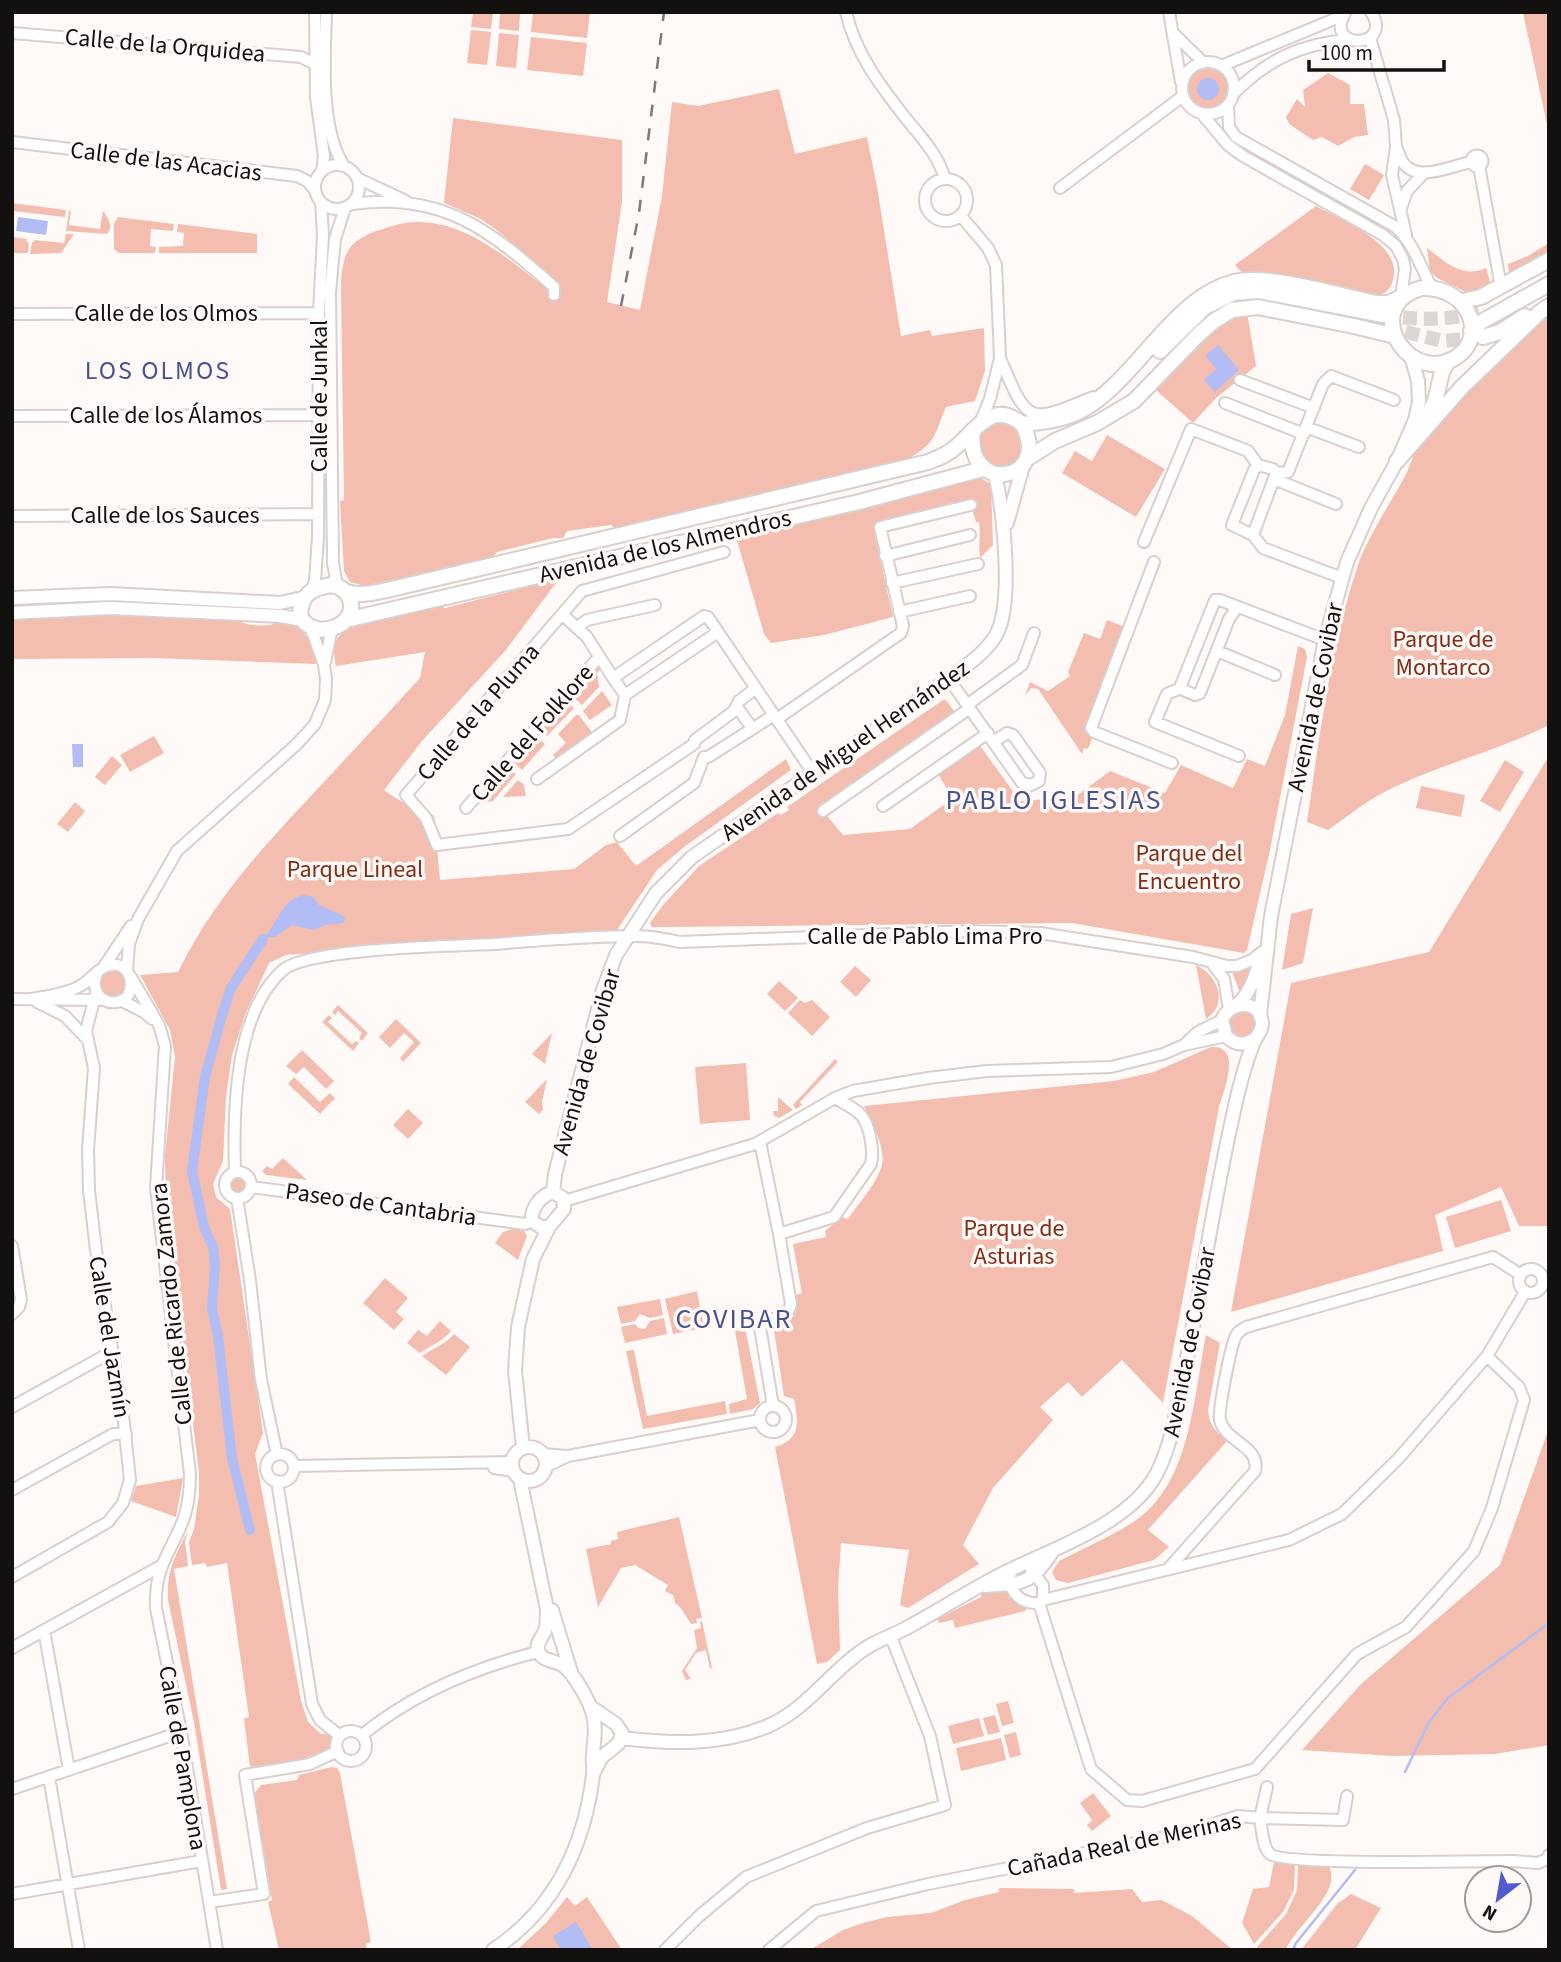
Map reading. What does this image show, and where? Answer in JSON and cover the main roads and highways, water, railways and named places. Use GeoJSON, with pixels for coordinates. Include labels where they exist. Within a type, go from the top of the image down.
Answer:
{"type":"FeatureCollection","features":[{"type":"Feature","properties":{"kind":"main road"},"geometry":{"type":"LineString","coordinates":[[1462,301],[1481,297],[1549,260]]}},
{"type":"Feature","properties":{"kind":"main road"},"geometry":{"type":"LineString","coordinates":[[1480,312],[1549,273]]}},
{"type":"Feature","properties":{"kind":"main road"},"geometry":{"type":"LineString","coordinates":[[1085,409],[1188,308],[1212,290],[1241,281],[1262,281],[1377,303],[1389,303],[1412,291],[1432,288],[1452,294],[1462,301],[1477,334]]}},
{"type":"Feature","properties":{"kind":"main road"},"geometry":{"type":"LineString","coordinates":[[1401,297],[1392,316],[1391,327],[1395,337],[1411,356],[1435,365],[1448,361],[1465,348],[1477,334],[1480,322],[1549,284]]}},
{"type":"Feature","properties":{"kind":"main road"},"geometry":{"type":"LineString","coordinates":[[1022,424],[1052,421],[1108,401],[1205,307],[1234,293],[1259,291],[1381,321],[1268,301],[1230,304],[1205,319],[1119,410]]}},
{"type":"Feature","properties":{"kind":"main road"},"geometry":{"type":"LineString","coordinates":[[1477,334],[1509,327],[1549,297]]}},
{"type":"Feature","properties":{"kind":"main road","name":"Avenida de Covibar"},"geometry":{"type":"LineString","coordinates":[[1397,461],[1462,387],[1549,306]]}},
{"type":"Feature","properties":{"kind":"main road"},"geometry":{"type":"LineString","coordinates":[[1026,462],[1028,439],[1022,424],[1012,417],[991,417],[976,427],[973,453],[989,471],[1010,474],[1055,441],[1097,423],[1134,401],[1213,320],[1232,310],[1258,307],[1395,337]]}},
{"type":"Feature","properties":{"kind":"main road"},"geometry":{"type":"LineString","coordinates":[[1418,438],[1435,401],[1442,372],[1448,361]]}},
{"type":"Feature","properties":{"kind":"main road","name":"Avenida de los Almendros"},"geometry":{"type":"LineString","coordinates":[[341,589],[362,594],[400,587],[902,470],[928,463],[950,452],[976,427]]}},
{"type":"Feature","properties":{"kind":"main road","name":"Avenida de los Almendros"},"geometry":{"type":"LineString","coordinates":[[346,620],[989,471]]}},
{"type":"Feature","properties":{"kind":"main road"},"geometry":{"type":"LineString","coordinates":[[341,589],[351,605],[346,620],[332,628],[318,630],[306,624],[300,610],[308,594],[341,589]]}},
{"type":"Feature","properties":{"kind":"water"},"geometry":{"type":"Polygon","coordinates":[[[1208,78],[1216,81],[1219,89],[1216,97],[1208,100],[1200,97],[1197,89],[1200,81],[1208,78]]]}},
{"type":"Feature","properties":{"kind":"water"},"geometry":{"type":"Polygon","coordinates":[[[18,217],[48,221],[46,235],[16,231],[18,217]]]}},
{"type":"Feature","properties":{"kind":"water"},"geometry":{"type":"Polygon","coordinates":[[[1218,345],[1239,370],[1215,392],[1204,380],[1216,369],[1205,356],[1218,345]]]}},
{"type":"Feature","properties":{"kind":"water"},"geometry":{"type":"Polygon","coordinates":[[[72,744],[83,744],[83,767],[73,767],[72,744]]]}},
{"type":"Feature","properties":{"kind":"water"},"geometry":{"type":"Polygon","coordinates":[[[304,895],[313,897],[319,905],[342,915],[345,918],[344,923],[325,925],[314,930],[292,925],[275,937],[265,940],[261,938],[263,934],[267,935],[292,900],[304,895]]]}},
{"type":"Feature","properties":{"kind":"water"},"geometry":{"type":"Polygon","coordinates":[[[576,1922],[593,1950],[561,1950],[553,1936],[576,1922]]]}},
{"type":"Feature","properties":{"kind":"waterway"},"geometry":{"type":"LineString","coordinates":[[250,1530],[232,1458],[218,1336],[212,1309],[215,1265],[213,1247],[204,1227],[192,1171],[205,1077],[223,1012],[231,988],[263,939]]}},
{"type":"Feature","properties":{"kind":"waterway"},"geometry":{"type":"LineString","coordinates":[[1405,1772],[1429,1722],[1448,1698],[1549,1623]]}},
{"type":"Feature","properties":{"kind":"waterway"},"geometry":{"type":"LineString","coordinates":[[1293,1950],[1355,1870]]}},
{"type":"Feature","properties":{"kind":"tunnel"},"geometry":{"type":"LineString","coordinates":[[1382,315],[1431,319],[1480,312]]}},
{"type":"Feature","properties":{"kind":"tunnel"},"geometry":{"type":"LineString","coordinates":[[1385,327],[1443,341],[1479,338]]}},
{"type":"Feature","properties":{"kind":"railway"},"geometry":{"type":"LineString","coordinates":[[621,306],[639,213],[664,12]]}},
{"type":"Feature","properties":{"kind":"district","name":"LOS OLMOS"},"geometry":{"type":"Point","coordinates":[158,370]}},
{"type":"Feature","properties":{"kind":"district","name":"PABLO IGLESIAS"},"geometry":{"type":"Point","coordinates":[1054,799]}},
{"type":"Feature","properties":{"kind":"district","name":"COVIBAR"},"geometry":{"type":"Point","coordinates":[734,1318]}},
{"type":"Feature","properties":{"kind":"park label","name":"Parque de Montarco"},"geometry":{"type":"Point","coordinates":[1443,653]}},
{"type":"Feature","properties":{"kind":"park label","name":"Parque del Encuentro"},"geometry":{"type":"Point","coordinates":[1189,867]}},
{"type":"Feature","properties":{"kind":"park label","name":"Parque Lineal"},"geometry":{"type":"Point","coordinates":[355,869]}},
{"type":"Feature","properties":{"kind":"park label","name":"Parque de Asturias"},"geometry":{"type":"Point","coordinates":[1014,1242]}}]}
